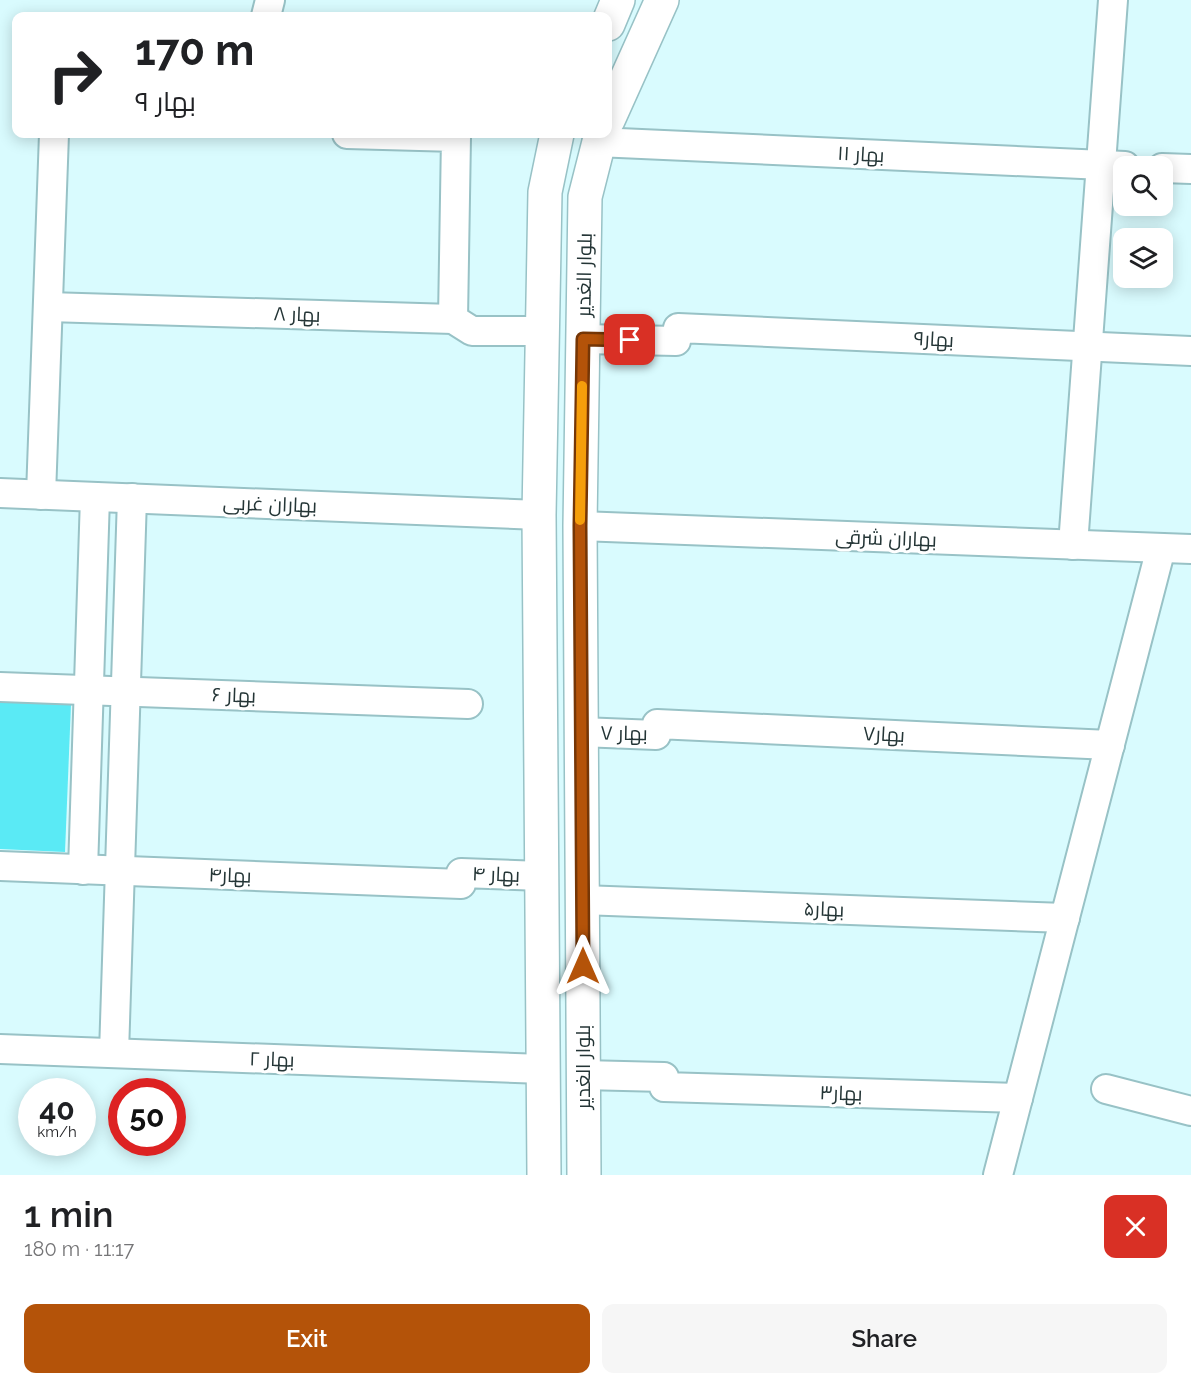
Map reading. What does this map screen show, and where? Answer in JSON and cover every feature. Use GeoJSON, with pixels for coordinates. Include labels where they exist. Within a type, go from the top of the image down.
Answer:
{"type":"FeatureCollection","features":[{"type":"Feature","properties":{"kind":"main road"},"geometry":{"type":"LineString","coordinates":[[612,14],[618,0]]}},
{"type":"Feature","properties":{"kind":"main road","name":"بلوار الغدیر"},"geometry":{"type":"LineString","coordinates":[[612,110],[662,0]]}},
{"type":"Feature","properties":{"kind":"main road","name":"بلوار الغدیر"},"geometry":{"type":"LineString","coordinates":[[544,1175],[540,515],[545,192],[556,138]]}},
{"type":"Feature","properties":{"kind":"main road","name":"بلوار الغدیر"},"geometry":{"type":"LineString","coordinates":[[584,1175],[580,526],[585,196],[600,138]]}},
{"type":"Feature","properties":{"kind":"main road"},"geometry":{"type":"LineString","coordinates":[[545,192],[585,196]]}},
{"type":"Feature","properties":{"kind":"main road"},"geometry":{"type":"LineString","coordinates":[[540,515],[580,526]]}},
{"type":"Feature","properties":{"kind":"street"},"geometry":{"type":"LineString","coordinates":[[1113,0],[1113,156]]}},
{"type":"Feature","properties":{"kind":"street","name":"بهار ۱۱"},"geometry":{"type":"LineString","coordinates":[[612,133],[1113,166]]}},
{"type":"Feature","properties":{"kind":"street"},"geometry":{"type":"LineString","coordinates":[[41,495],[54,138]]}},
{"type":"Feature","properties":{"kind":"street"},"geometry":{"type":"LineString","coordinates":[[453,319],[460,138]]}},
{"type":"Feature","properties":{"kind":"street"},"geometry":{"type":"LineString","coordinates":[[1073,545],[1088,346],[1113,166]]}},
{"type":"Feature","properties":{"kind":"street"},"geometry":{"type":"LineString","coordinates":[[1173,169],[1191,170]]}},
{"type":"Feature","properties":{"kind":"street","name":"بهار ۸"},"geometry":{"type":"LineString","coordinates":[[48,307],[453,319],[472,331],[543,331]]}},
{"type":"Feature","properties":{"kind":"street","name":"بهار۹"},"geometry":{"type":"LineString","coordinates":[[583,339],[676,341],[678,328],[1191,351]]}},
{"type":"Feature","properties":{"kind":"street","name":"بهاران غربی"},"geometry":{"type":"LineString","coordinates":[[0,493],[540,515]]}},
{"type":"Feature","properties":{"kind":"street"},"geometry":{"type":"LineString","coordinates":[[83,870],[95,497]]}},
{"type":"Feature","properties":{"kind":"street"},"geometry":{"type":"LineString","coordinates":[[114,1053],[132,498]]}},
{"type":"Feature","properties":{"kind":"street","name":"بهاران شرقی"},"geometry":{"type":"LineString","coordinates":[[580,526],[1191,549]]}},
{"type":"Feature","properties":{"kind":"street"},"geometry":{"type":"LineString","coordinates":[[998,1175],[1161,548]]}},
{"type":"Feature","properties":{"kind":"street","name":"بهار ۶"},"geometry":{"type":"LineString","coordinates":[[0,687],[468,704]]}},
{"type":"Feature","properties":{"kind":"street","name":"بهار ۷"},"geometry":{"type":"LineString","coordinates":[[581,732],[656,735],[657,724]]}},
{"type":"Feature","properties":{"kind":"street","name":"بهار۷"},"geometry":{"type":"LineString","coordinates":[[657,724],[1110,745]]}},
{"type":"Feature","properties":{"kind":"street","name":"بهار۴"},"geometry":{"type":"LineString","coordinates":[[0,866],[461,884]]}},
{"type":"Feature","properties":{"kind":"street","name":"بهار ۴"},"geometry":{"type":"LineString","coordinates":[[461,884],[461,873],[542,876]]}},
{"type":"Feature","properties":{"kind":"street","name":"بهار۵"},"geometry":{"type":"LineString","coordinates":[[582,900],[1065,918]]}},
{"type":"Feature","properties":{"kind":"street","name":"بهار ۲"},"geometry":{"type":"LineString","coordinates":[[0,1048],[543,1069]]}},
{"type":"Feature","properties":{"kind":"street","name":"بهار۳"},"geometry":{"type":"LineString","coordinates":[[584,1075],[664,1077],[664,1087],[1018,1098]]}},
{"type":"Feature","properties":{"kind":"street"},"geometry":{"type":"LineString","coordinates":[[1106,1089],[1191,1111]]}},
{"type":"Feature","properties":{"kind":"shaded area"},"geometry":{"type":"Polygon","coordinates":[[[0,701],[71,704],[65,852],[0,849],[0,701]]]}},
{"type":"Feature","properties":{"kind":"slow traffic"},"geometry":{"type":"LineString","coordinates":[[580,520],[582,386]]}},
{"type":"Feature","properties":{"kind":"route"},"geometry":{"type":"LineString","coordinates":[[583,966],[580,526],[583,339],[630,340]]}}]}
